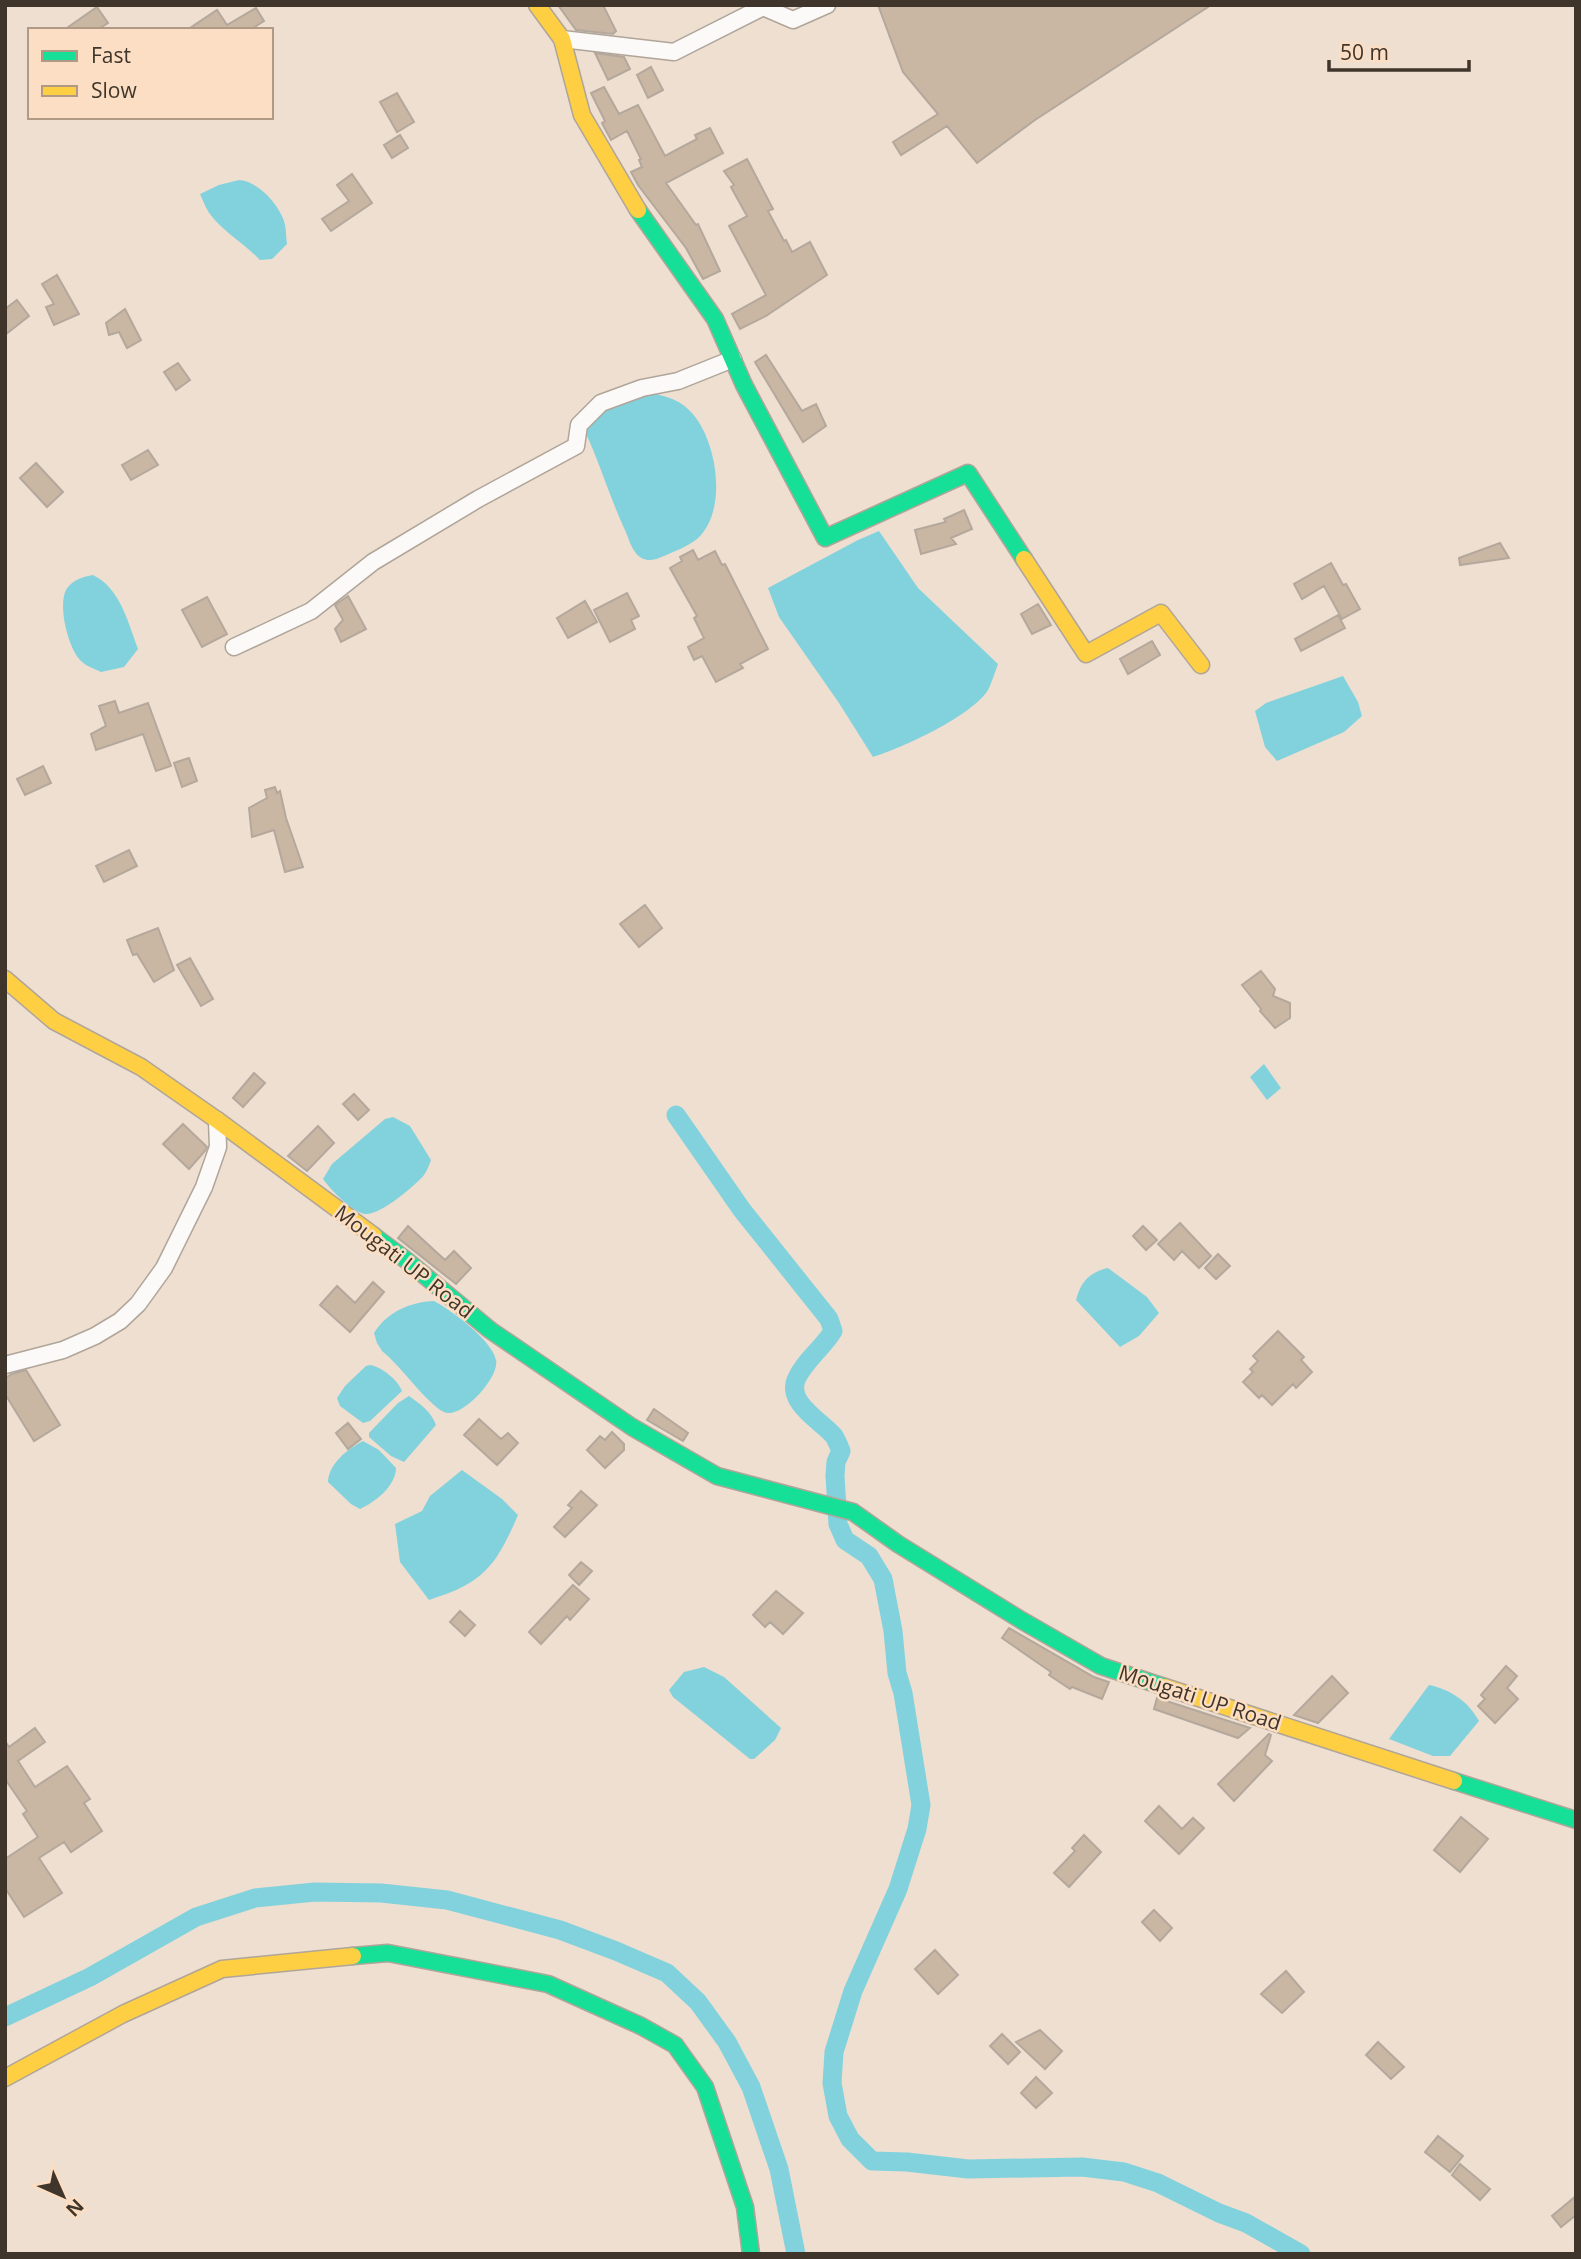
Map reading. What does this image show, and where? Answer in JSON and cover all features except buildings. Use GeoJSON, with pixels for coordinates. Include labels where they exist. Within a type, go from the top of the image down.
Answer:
{"type":"FeatureCollection","features":[{"type":"Feature","properties":{"kind":"street"},"geometry":{"type":"LineString","coordinates":[[537,5],[562,39],[582,115],[632,201],[715,319],[744,385],[825,538],[968,473],[1086,654],[1161,613],[1201,665]]}},
{"type":"Feature","properties":{"kind":"street"},"geometry":{"type":"LineString","coordinates":[[562,39],[674,52],[763,7],[793,20],[827,5]]}},
{"type":"Feature","properties":{"kind":"street"},"geometry":{"type":"LineString","coordinates":[[234,647],[312,611],[373,562],[478,499],[576,446],[579,425],[601,403],[642,388],[678,381],[733,359]]}},
{"type":"Feature","properties":{"kind":"street","name":"Mougati UP Road"},"geometry":{"type":"LineString","coordinates":[[5,979],[54,1021],[141,1067],[217,1120],[406,1260],[490,1330],[632,1427],[717,1476],[853,1512],[898,1544],[1101,1666],[1576,1820]]}},
{"type":"Feature","properties":{"kind":"street"},"geometry":{"type":"LineString","coordinates":[[5,1365],[64,1350],[95,1336],[120,1321],[138,1304],[164,1268],[204,1187],[218,1147],[217,1120]]}},
{"type":"Feature","properties":{"kind":"street"},"geometry":{"type":"LineString","coordinates":[[5,2078],[123,2014],[222,1969],[388,1953],[548,1984],[675,2045],[705,2087],[745,2207],[751,2254]]}},
{"type":"Feature","properties":{"kind":"water"},"geometry":{"type":"Polygon","coordinates":[[[239,180],[253,184],[266,194],[284,221],[287,244],[272,259],[260,260],[221,226],[209,212],[200,194],[239,180]]]}},
{"type":"Feature","properties":{"kind":"water"},"geometry":{"type":"Polygon","coordinates":[[[642,391],[674,400],[690,411],[707,438],[716,475],[713,511],[707,527],[689,544],[652,560],[641,558],[635,552],[584,429],[590,416],[642,391]]]}},
{"type":"Feature","properties":{"kind":"water"},"geometry":{"type":"Polygon","coordinates":[[[879,531],[918,588],[998,664],[988,690],[967,710],[918,739],[873,757],[779,617],[768,588],[879,531]]]}},
{"type":"Feature","properties":{"kind":"water"},"geometry":{"type":"Polygon","coordinates":[[[93,575],[110,588],[116,597],[138,649],[124,667],[101,672],[85,664],[76,655],[63,613],[68,587],[79,579],[93,575]]]}},
{"type":"Feature","properties":{"kind":"water"},"geometry":{"type":"Polygon","coordinates":[[[1343,676],[1358,702],[1362,716],[1344,732],[1277,761],[1265,747],[1255,711],[1266,703],[1343,676]]]}},
{"type":"Feature","properties":{"kind":"water"},"geometry":{"type":"Polygon","coordinates":[[[1264,1064],[1281,1088],[1267,1100],[1250,1077],[1264,1064]]]}},
{"type":"Feature","properties":{"kind":"water"},"geometry":{"type":"Polygon","coordinates":[[[393,1117],[410,1126],[431,1160],[424,1175],[413,1186],[379,1210],[365,1214],[342,1200],[323,1179],[332,1164],[385,1119],[393,1117]]]}},
{"type":"Feature","properties":{"kind":"water"},"geometry":{"type":"Polygon","coordinates":[[[1108,1268],[1147,1297],[1159,1313],[1139,1336],[1120,1347],[1076,1300],[1087,1278],[1108,1268]]]}},
{"type":"Feature","properties":{"kind":"water"},"geometry":{"type":"Polygon","coordinates":[[[434,1301],[460,1318],[479,1335],[496,1360],[496,1367],[486,1386],[469,1404],[451,1413],[437,1408],[422,1393],[382,1351],[374,1333],[392,1314],[416,1303],[434,1301]]]}},
{"type":"Feature","properties":{"kind":"water"},"geometry":{"type":"Polygon","coordinates":[[[370,1365],[389,1375],[402,1391],[370,1421],[363,1423],[340,1406],[337,1398],[345,1386],[370,1365]]]}},
{"type":"Feature","properties":{"kind":"water"},"geometry":{"type":"Polygon","coordinates":[[[409,1396],[428,1412],[436,1425],[404,1462],[391,1456],[369,1437],[369,1433],[398,1403],[409,1396]]]}},
{"type":"Feature","properties":{"kind":"water"},"geometry":{"type":"Polygon","coordinates":[[[363,1441],[379,1450],[396,1468],[389,1487],[378,1498],[360,1509],[328,1482],[336,1463],[346,1452],[363,1441]]]}},
{"type":"Feature","properties":{"kind":"water"},"geometry":{"type":"Polygon","coordinates":[[[462,1470],[502,1499],[518,1515],[503,1547],[486,1570],[463,1587],[429,1600],[400,1562],[395,1524],[422,1511],[430,1496],[462,1470]]]}},
{"type":"Feature","properties":{"kind":"water"},"geometry":{"type":"Polygon","coordinates":[[[704,1667],[724,1677],[781,1728],[775,1740],[754,1759],[750,1759],[673,1697],[669,1690],[684,1672],[704,1667]]]}},
{"type":"Feature","properties":{"kind":"water"},"geometry":{"type":"Polygon","coordinates":[[[1429,1685],[1458,1697],[1479,1721],[1450,1756],[1433,1756],[1389,1739],[1429,1685]]]}},
{"type":"Feature","properties":{"kind":"waterway"},"geometry":{"type":"LineString","coordinates":[[676,1115],[742,1210],[829,1319],[833,1331],[796,1380],[796,1396],[807,1411],[834,1436],[841,1451],[836,1462],[835,1476],[838,1524],[845,1540],[869,1556],[883,1579],[893,1631],[897,1673],[903,1693],[921,1805],[917,1829],[898,1889],[853,1991],[834,2052],[832,2083],[838,2116],[850,2139],[872,2161],[968,2169],[1082,2167],[1124,2172],[1158,2183],[1246,2223],[1301,2254]]}},
{"type":"Feature","properties":{"kind":"waterway"},"geometry":{"type":"LineString","coordinates":[[5,2017],[90,1977],[196,1917],[255,1898],[315,1892],[381,1893],[447,1900],[560,1930],[667,1973],[698,2002],[727,2042],[751,2087],[779,2169],[796,2254]]}},
{"type":"Feature","properties":{"kind":"traffic: fast"},"geometry":{"type":"LineString","coordinates":[[638,210],[715,319],[744,385],[825,538],[968,473],[1024,559]]}},
{"type":"Feature","properties":{"kind":"traffic: fast"},"geometry":{"type":"LineString","coordinates":[[374,1236],[490,1330],[632,1427],[717,1476],[853,1512],[898,1544],[1101,1666],[1165,1687]]}},
{"type":"Feature","properties":{"kind":"traffic: fast"},"geometry":{"type":"LineString","coordinates":[[1454,1781],[1576,1820]]}},
{"type":"Feature","properties":{"kind":"traffic: fast"},"geometry":{"type":"LineString","coordinates":[[353,1956],[388,1953],[548,1984],[641,2026],[675,2045],[705,2087],[745,2207],[751,2254]]}},
{"type":"Feature","properties":{"kind":"traffic: slow"},"geometry":{"type":"LineString","coordinates":[[537,5],[562,39],[582,115],[638,210]]}},
{"type":"Feature","properties":{"kind":"traffic: slow"},"geometry":{"type":"LineString","coordinates":[[1024,559],[1086,654],[1161,613],[1201,665]]}},
{"type":"Feature","properties":{"kind":"traffic: slow"},"geometry":{"type":"LineString","coordinates":[[5,979],[54,1021],[141,1067],[374,1236]]}},
{"type":"Feature","properties":{"kind":"traffic: slow"},"geometry":{"type":"LineString","coordinates":[[1165,1687],[1454,1781]]}},
{"type":"Feature","properties":{"kind":"traffic: slow"},"geometry":{"type":"LineString","coordinates":[[5,2078],[123,2014],[222,1969],[353,1956]]}}]}
